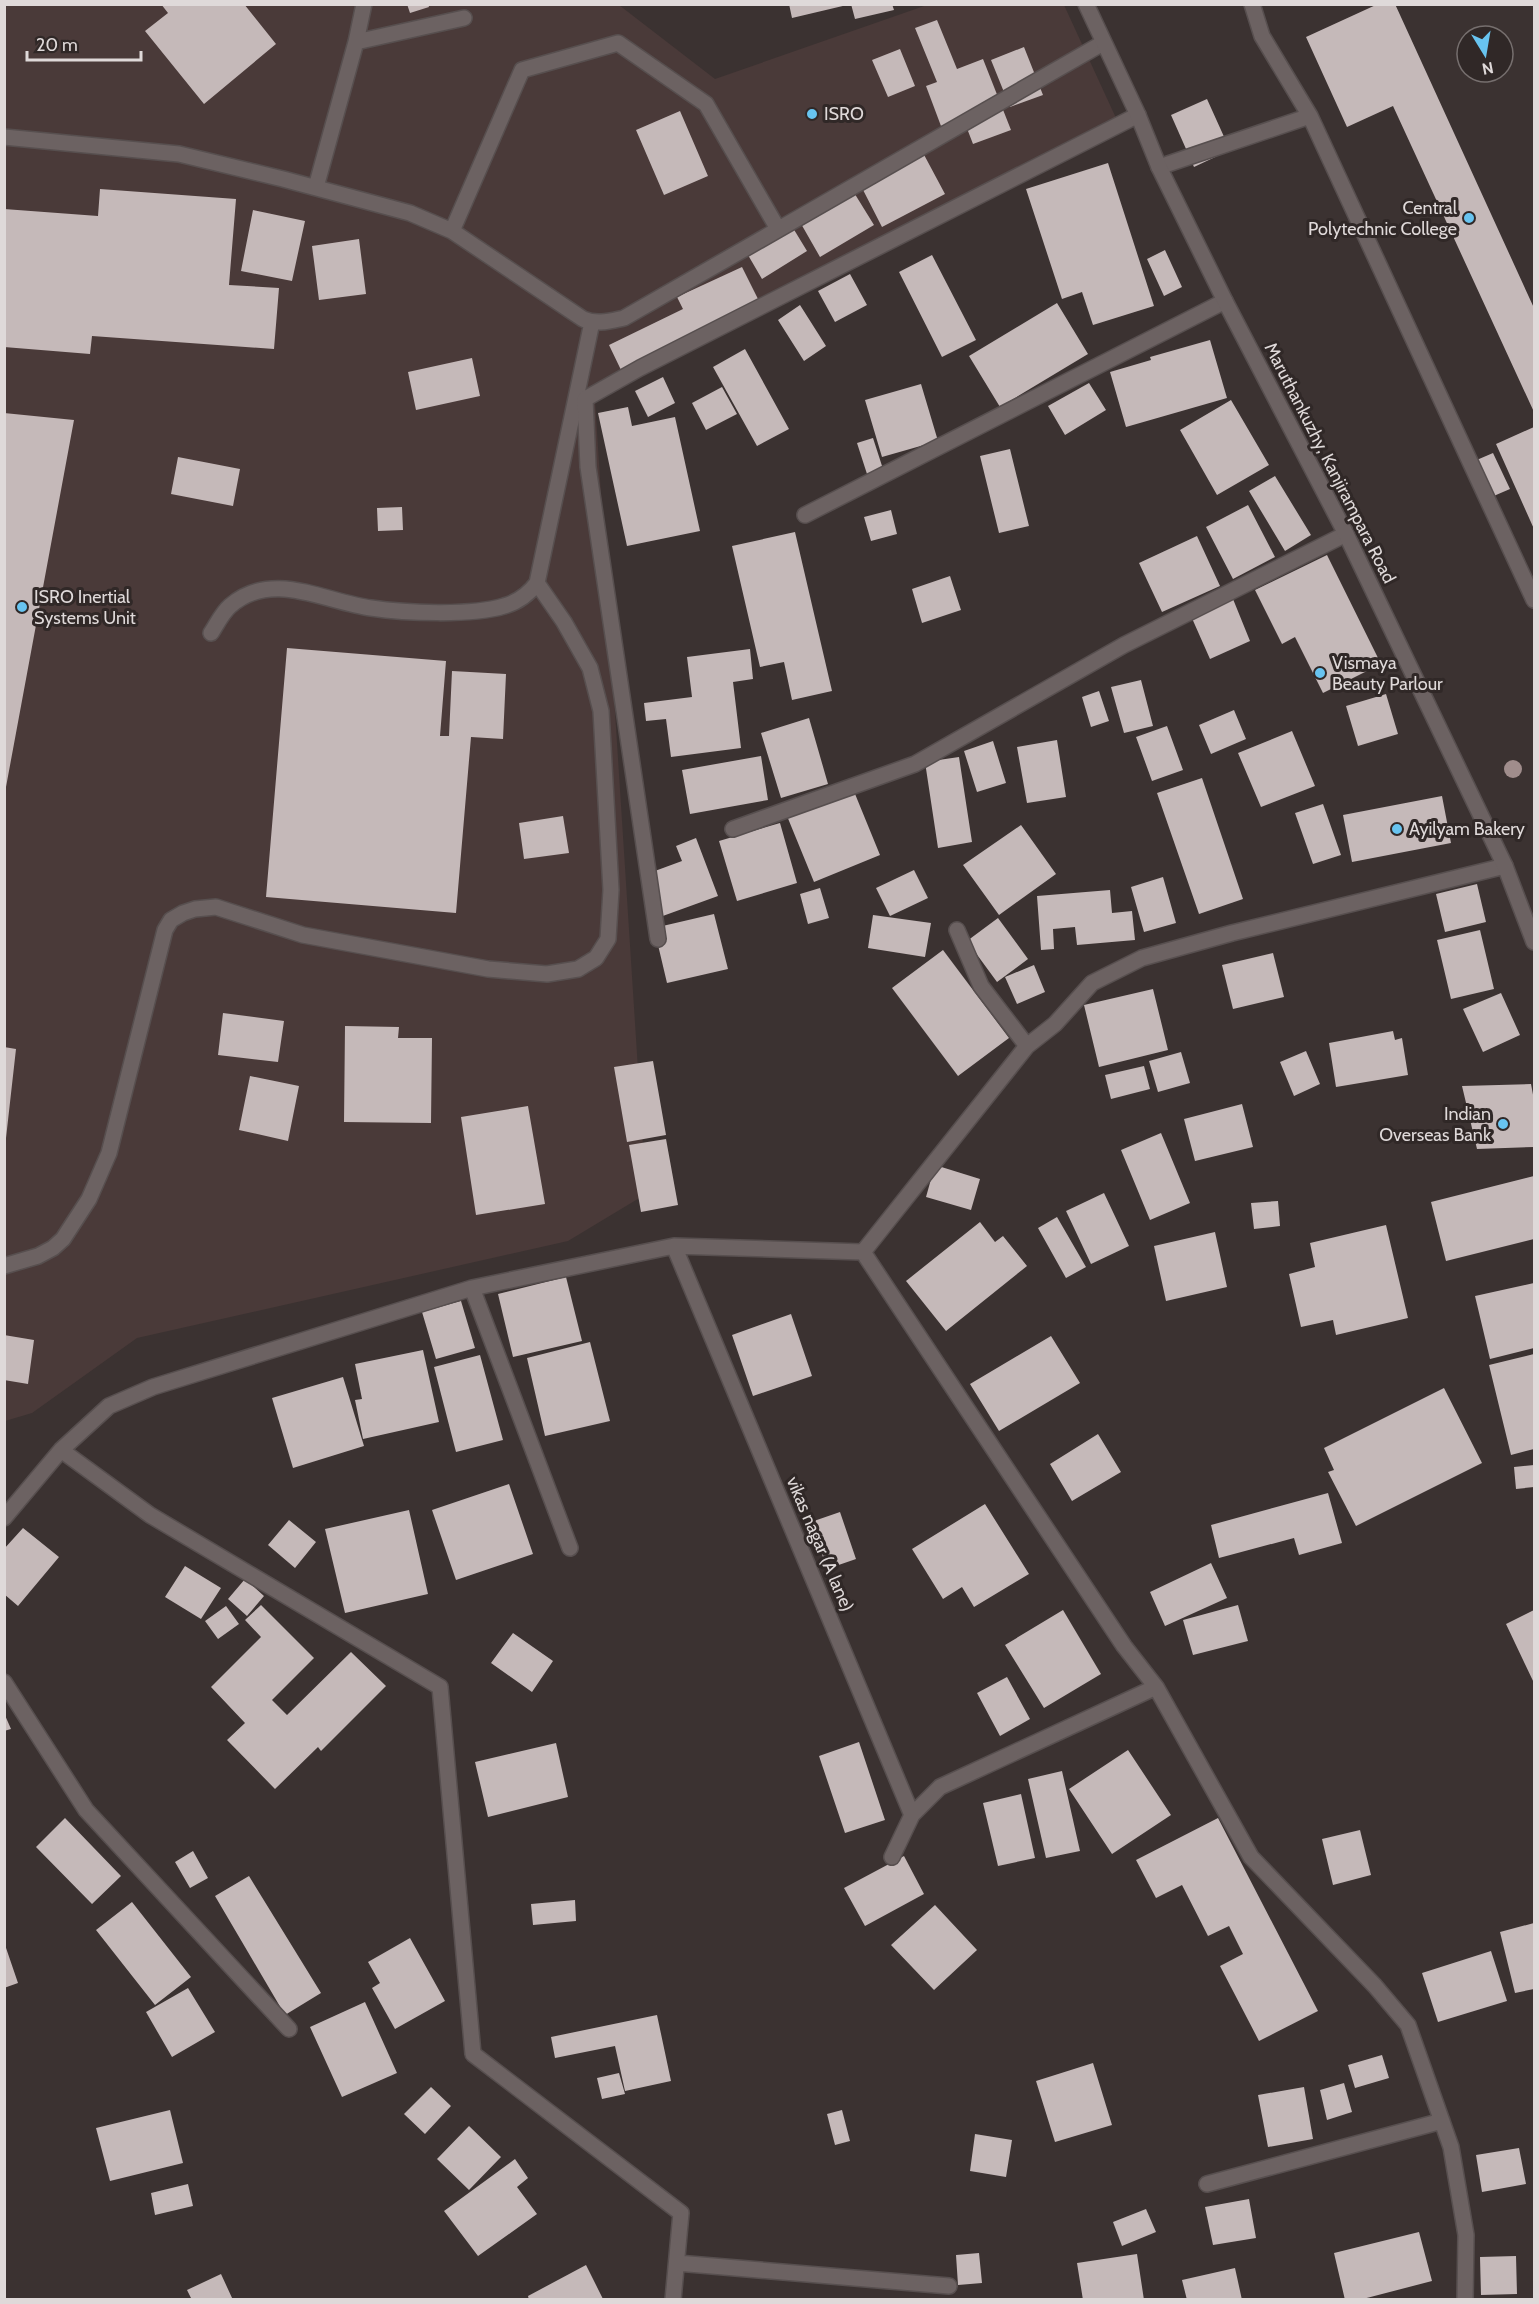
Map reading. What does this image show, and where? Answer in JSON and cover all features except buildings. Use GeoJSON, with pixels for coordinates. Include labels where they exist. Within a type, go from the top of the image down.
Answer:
{"type":"FeatureCollection","features":[{"type":"Feature","properties":{"kind":"street"},"geometry":{"type":"LineString","coordinates":[[316,187],[356,42],[364,4]]}},
{"type":"Feature","properties":{"kind":"street","name":"Maruthankuzhy, Kanjirampara Road"},"geometry":{"type":"LineString","coordinates":[[1086,4],[1160,167],[1346,534],[1505,866],[1534,942]]}},
{"type":"Feature","properties":{"kind":"street"},"geometry":{"type":"LineString","coordinates":[[1252,4],[1262,36],[1310,116],[1534,600]]}},
{"type":"Feature","properties":{"kind":"street"},"geometry":{"type":"LineString","coordinates":[[356,42],[464,18]]}},
{"type":"Feature","properties":{"kind":"street"},"geometry":{"type":"LineString","coordinates":[[452,231],[522,70],[618,43],[706,104],[778,229]]}},
{"type":"Feature","properties":{"kind":"street"},"geometry":{"type":"LineString","coordinates":[[4,137],[179,154],[316,187],[410,213],[452,231],[583,319],[592,322],[624,318],[1103,43]]}},
{"type":"Feature","properties":{"kind":"street"},"geometry":{"type":"LineString","coordinates":[[658,939],[588,467],[585,399],[640,368],[1138,115]]}},
{"type":"Feature","properties":{"kind":"street"},"geometry":{"type":"LineString","coordinates":[[1160,167],[1310,116]]}},
{"type":"Feature","properties":{"kind":"street"},"geometry":{"type":"LineString","coordinates":[[805,516],[1226,301]]}},
{"type":"Feature","properties":{"kind":"street"},"geometry":{"type":"LineString","coordinates":[[211,633],[228,608],[241,599],[269,590],[305,591],[369,608],[427,612],[503,606],[524,597],[537,583],[592,322]]}},
{"type":"Feature","properties":{"kind":"street"},"geometry":{"type":"LineString","coordinates":[[733,829],[915,764],[1124,645],[1346,534]]}},
{"type":"Feature","properties":{"kind":"street"},"geometry":{"type":"LineString","coordinates":[[4,1266],[38,1256],[52,1248],[63,1239],[89,1199],[109,1153],[165,930],[171,920],[183,913],[216,907],[303,935],[488,969],[546,974],[578,969],[596,958],[608,939],[611,890],[601,711],[590,668],[564,622],[537,583]]}},
{"type":"Feature","properties":{"kind":"street"},"geometry":{"type":"LineString","coordinates":[[863,1252],[1028,1046],[1055,1024],[1092,983],[1142,958],[1232,933],[1505,866]]}},
{"type":"Feature","properties":{"kind":"street"},"geometry":{"type":"LineString","coordinates":[[957,930],[981,986],[1028,1046]]}},
{"type":"Feature","properties":{"kind":"street"},"geometry":{"type":"LineString","coordinates":[[4,1518],[61,1450],[110,1406],[153,1387],[472,1288],[674,1246],[863,1252]]}},
{"type":"Feature","properties":{"kind":"street","name":"vikas nagar (A lane)"},"geometry":{"type":"LineString","coordinates":[[674,1246],[912,1815]]}},
{"type":"Feature","properties":{"kind":"street"},"geometry":{"type":"LineString","coordinates":[[863,1252],[1124,1646],[1156,1687],[1251,1857],[1375,1986],[1408,2025],[1451,2147],[1466,2235],[1465,2300]]}},
{"type":"Feature","properties":{"kind":"street"},"geometry":{"type":"LineString","coordinates":[[472,1288],[570,1548]]}},
{"type":"Feature","properties":{"kind":"street"},"geometry":{"type":"LineString","coordinates":[[61,1450],[150,1515],[440,1687],[473,2054],[681,2213],[674,2300]]}},
{"type":"Feature","properties":{"kind":"street"},"geometry":{"type":"LineString","coordinates":[[4,1682],[87,1810],[289,2029]]}},
{"type":"Feature","properties":{"kind":"street"},"geometry":{"type":"LineString","coordinates":[[892,1857],[912,1815],[940,1787],[1156,1687]]}},
{"type":"Feature","properties":{"kind":"street"},"geometry":{"type":"LineString","coordinates":[[1207,2184],[1442,2121]]}},
{"type":"Feature","properties":{"kind":"street"},"geometry":{"type":"LineString","coordinates":[[677,2263],[949,2286]]}},
{"type":"Feature","properties":{"kind":"shaded area","name":"ISRO"},"geometry":{"type":"Polygon","coordinates":[[[5,5],[619,5],[715,79],[927,5],[1064,5],[1116,118],[594,385],[646,1194],[568,1241],[137,1338],[32,1413],[5,1421],[5,5]]]}},
{"type":"Feature","properties":{"kind":"place","name":"ISRO"},"geometry":{"type":"Point","coordinates":[812,114]}},
{"type":"Feature","properties":{"kind":"place","name":"Central Polytechnic College"},"geometry":{"type":"Point","coordinates":[1469,218]}},
{"type":"Feature","properties":{"kind":"place","name":"ISRO Inertial Systems Unit"},"geometry":{"type":"Point","coordinates":[22,607]}},
{"type":"Feature","properties":{"kind":"place","name":"Vismaya Beauty Parlour"},"geometry":{"type":"Point","coordinates":[1320,673]}},
{"type":"Feature","properties":{"kind":"place","name":"Ayilyam Bakery"},"geometry":{"type":"Point","coordinates":[1397,829]}},
{"type":"Feature","properties":{"kind":"place","name":"Indian Overseas Bank"},"geometry":{"type":"Point","coordinates":[1503,1124]}}]}
